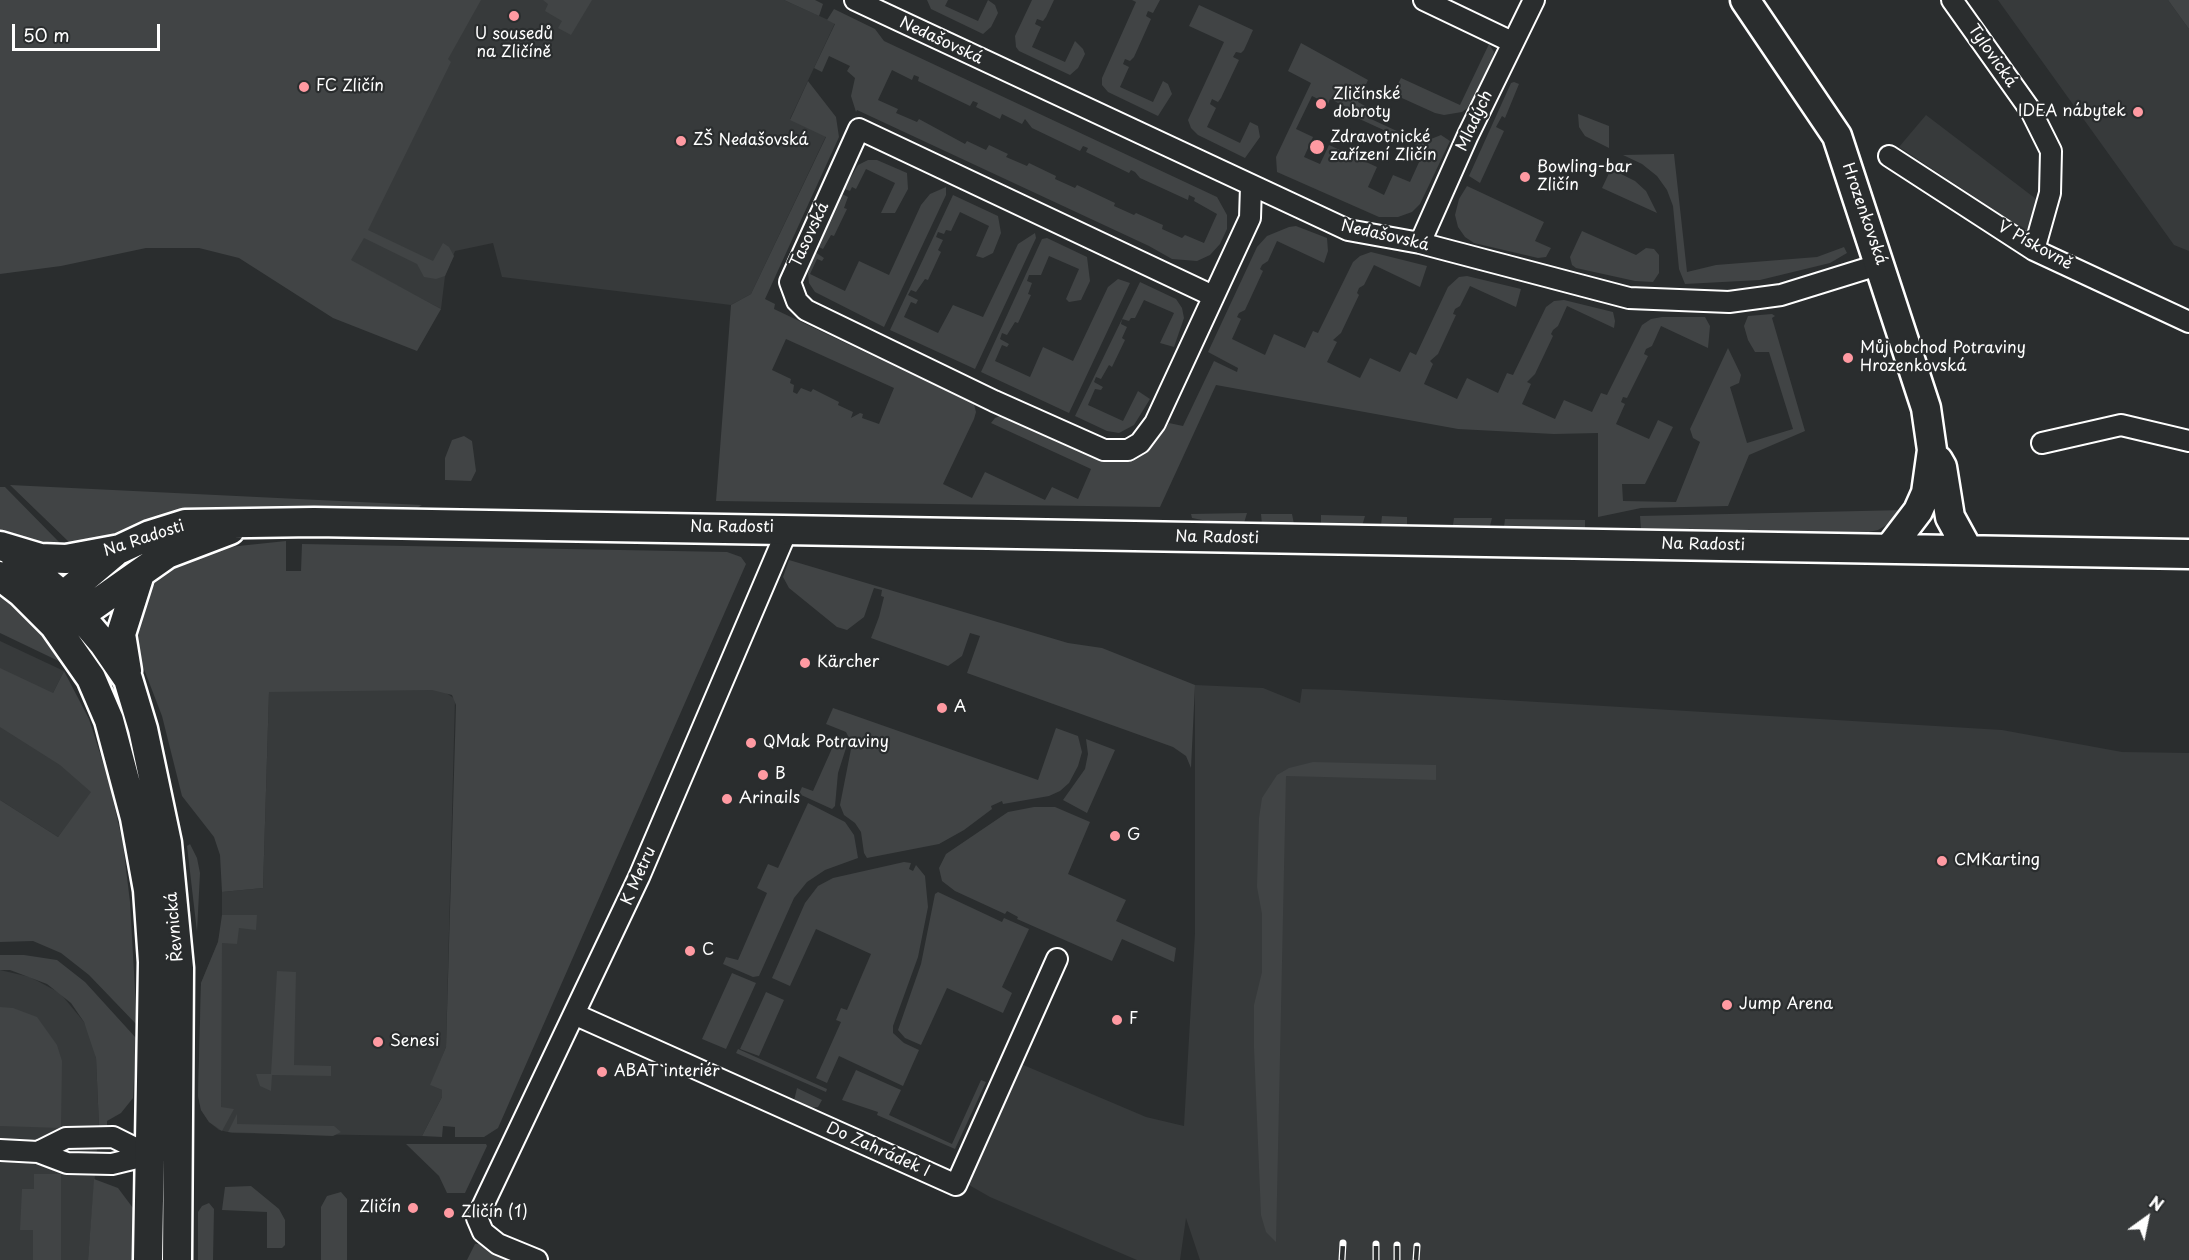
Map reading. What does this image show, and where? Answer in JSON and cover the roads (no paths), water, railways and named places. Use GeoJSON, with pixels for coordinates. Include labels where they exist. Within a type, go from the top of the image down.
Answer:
{"type":"FeatureCollection","features":[{"type":"Feature","properties":{"kind":"main road","name":"Hrozenkovská"},"geometry":{"type":"LineString","coordinates":[[1745,0],[1838,136],[1926,408],[1935,463],[1950,517],[1968,550]]}},
{"type":"Feature","properties":{"kind":"main road","name":"Hrozenkovská"},"geometry":{"type":"LineString","coordinates":[[1889,549],[1923,502],[1935,463]]}},
{"type":"Feature","properties":{"kind":"main road","name":"Na Radosti"},"geometry":{"type":"LineString","coordinates":[[3,557],[53,560],[120,549],[150,535],[185,524],[314,522],[789,528],[2189,554]]}},
{"type":"Feature","properties":{"kind":"main road","name":"Na Radosti"},"geometry":{"type":"LineString","coordinates":[[54,625],[70,621],[72,605],[140,574],[167,554],[246,524]]}},
{"type":"Feature","properties":{"kind":"main road"},"geometry":{"type":"LineString","coordinates":[[3,557],[72,605],[120,549]]}},
{"type":"Feature","properties":{"kind":"main road"},"geometry":{"type":"LineString","coordinates":[[3,557],[22,593],[54,625]]}},
{"type":"Feature","properties":{"kind":"main road"},"geometry":{"type":"LineString","coordinates":[[128,679],[121,634],[140,574]]}},
{"type":"Feature","properties":{"kind":"main road","name":"Řevnická"},"geometry":{"type":"LineString","coordinates":[[72,605],[128,679],[143,729],[167,843],[179,968],[177,1260]]}},
{"type":"Feature","properties":{"kind":"main road","name":"Řevnická"},"geometry":{"type":"LineString","coordinates":[[54,625],[91,678],[109,720],[135,818],[146,880],[153,962],[148,1260]]}},
{"type":"Feature","properties":{"kind":"street","name":"Nedašovská"},"geometry":{"type":"LineString","coordinates":[[855,0],[1348,230],[1420,243],[1629,298],[1728,302],[1781,295],[1881,264]]}},
{"type":"Feature","properties":{"kind":"street"},"geometry":{"type":"LineString","coordinates":[[1424,0],[1512,42]]}},
{"type":"Feature","properties":{"kind":"street","name":"Mladých"},"geometry":{"type":"LineString","coordinates":[[1420,243],[1512,42],[1534,0]]}},
{"type":"Feature","properties":{"kind":"street","name":"Tylovická"},"geometry":{"type":"LineString","coordinates":[[1952,0],[2031,111],[2051,151],[2050,192],[2034,250]]}},
{"type":"Feature","properties":{"kind":"street","name":"Tasovská"},"geometry":{"type":"LineString","coordinates":[[1213,296],[859,129],[791,275],[790,282],[796,300],[806,310],[994,401],[1104,450],[1121,451],[1140,443],[1155,423],[1250,218],[1251,186]]}},
{"type":"Feature","properties":{"kind":"street","name":"V Pískovně"},"geometry":{"type":"LineString","coordinates":[[1889,156],[2034,250],[2189,322]]}},
{"type":"Feature","properties":{"kind":"street"},"geometry":{"type":"LineString","coordinates":[[2042,443],[2121,425],[2189,441]]}},
{"type":"Feature","properties":{"kind":"street","name":"K Metru"},"geometry":{"type":"LineString","coordinates":[[537,1260],[498,1244],[483,1232],[477,1218],[639,877],[789,528]]}},
{"type":"Feature","properties":{"kind":"street","name":"Do Zahrádek I"},"geometry":{"type":"LineString","coordinates":[[574,1014],[956,1185],[1057,959]]}},
{"type":"Feature","properties":{"kind":"street"},"geometry":{"type":"LineString","coordinates":[[38,1152],[66,1138],[108,1136],[149,1155]]}},
{"type":"Feature","properties":{"kind":"street"},"geometry":{"type":"LineString","coordinates":[[0,1149],[38,1152],[68,1163],[102,1164],[149,1155]]}},
{"type":"Feature","properties":{"kind":"railway"},"geometry":{"type":"LineString","coordinates":[[1342,1260],[1343,1243]]}},
{"type":"Feature","properties":{"kind":"railway"},"geometry":{"type":"LineString","coordinates":[[1376,1244],[1376,1260]]}},
{"type":"Feature","properties":{"kind":"railway"},"geometry":{"type":"LineString","coordinates":[[1397,1245],[1397,1260]]}},
{"type":"Feature","properties":{"kind":"railway"},"geometry":{"type":"LineString","coordinates":[[1416,1260],[1417,1246]]}},
{"type":"Feature","properties":{"kind":"place","name":"U sousedů na Zličíně"},"geometry":{"type":"Point","coordinates":[514,16]}},
{"type":"Feature","properties":{"kind":"place","name":"FC Zličín"},"geometry":{"type":"Point","coordinates":[304,87]}},
{"type":"Feature","properties":{"kind":"place","name":"Zličínské dobroty"},"geometry":{"type":"Point","coordinates":[1321,104]}},
{"type":"Feature","properties":{"kind":"place","name":"IDEA nábytek"},"geometry":{"type":"Point","coordinates":[2138,112]}},
{"type":"Feature","properties":{"kind":"place","name":"ZŠ Nedašovská"},"geometry":{"type":"Point","coordinates":[681,141]}},
{"type":"Feature","properties":{"kind":"place","name":"Zdravotnické zařízení Zličín"},"geometry":{"type":"Point","coordinates":[1317,147]}},
{"type":"Feature","properties":{"kind":"place","name":"Bowling-bar Zličín"},"geometry":{"type":"Point","coordinates":[1525,177]}},
{"type":"Feature","properties":{"kind":"place","name":"Můj obchod Potraviny Hrozenkovská"},"geometry":{"type":"Point","coordinates":[1848,358]}},
{"type":"Feature","properties":{"kind":"place","name":"Kärcher"},"geometry":{"type":"Point","coordinates":[805,663]}},
{"type":"Feature","properties":{"kind":"place","name":"A"},"geometry":{"type":"Point","coordinates":[942,708]}},
{"type":"Feature","properties":{"kind":"place","name":"QMak Potraviny"},"geometry":{"type":"Point","coordinates":[751,743]}},
{"type":"Feature","properties":{"kind":"place","name":"B"},"geometry":{"type":"Point","coordinates":[763,775]}},
{"type":"Feature","properties":{"kind":"place","name":"Arinails"},"geometry":{"type":"Point","coordinates":[727,799]}},
{"type":"Feature","properties":{"kind":"place","name":"G"},"geometry":{"type":"Point","coordinates":[1115,836]}},
{"type":"Feature","properties":{"kind":"place","name":"CMKarting"},"geometry":{"type":"Point","coordinates":[1942,861]}},
{"type":"Feature","properties":{"kind":"place","name":"C"},"geometry":{"type":"Point","coordinates":[690,951]}},
{"type":"Feature","properties":{"kind":"place","name":"Jump Arena"},"geometry":{"type":"Point","coordinates":[1727,1005]}},
{"type":"Feature","properties":{"kind":"place","name":"F"},"geometry":{"type":"Point","coordinates":[1117,1020]}},
{"type":"Feature","properties":{"kind":"place","name":"Senesi"},"geometry":{"type":"Point","coordinates":[378,1042]}},
{"type":"Feature","properties":{"kind":"place","name":"ABAT interiér"},"geometry":{"type":"Point","coordinates":[602,1072]}},
{"type":"Feature","properties":{"kind":"place","name":"Zličín"},"geometry":{"type":"Point","coordinates":[413,1208]}},
{"type":"Feature","properties":{"kind":"place","name":"Zličín (1)"},"geometry":{"type":"Point","coordinates":[449,1213]}}]}
